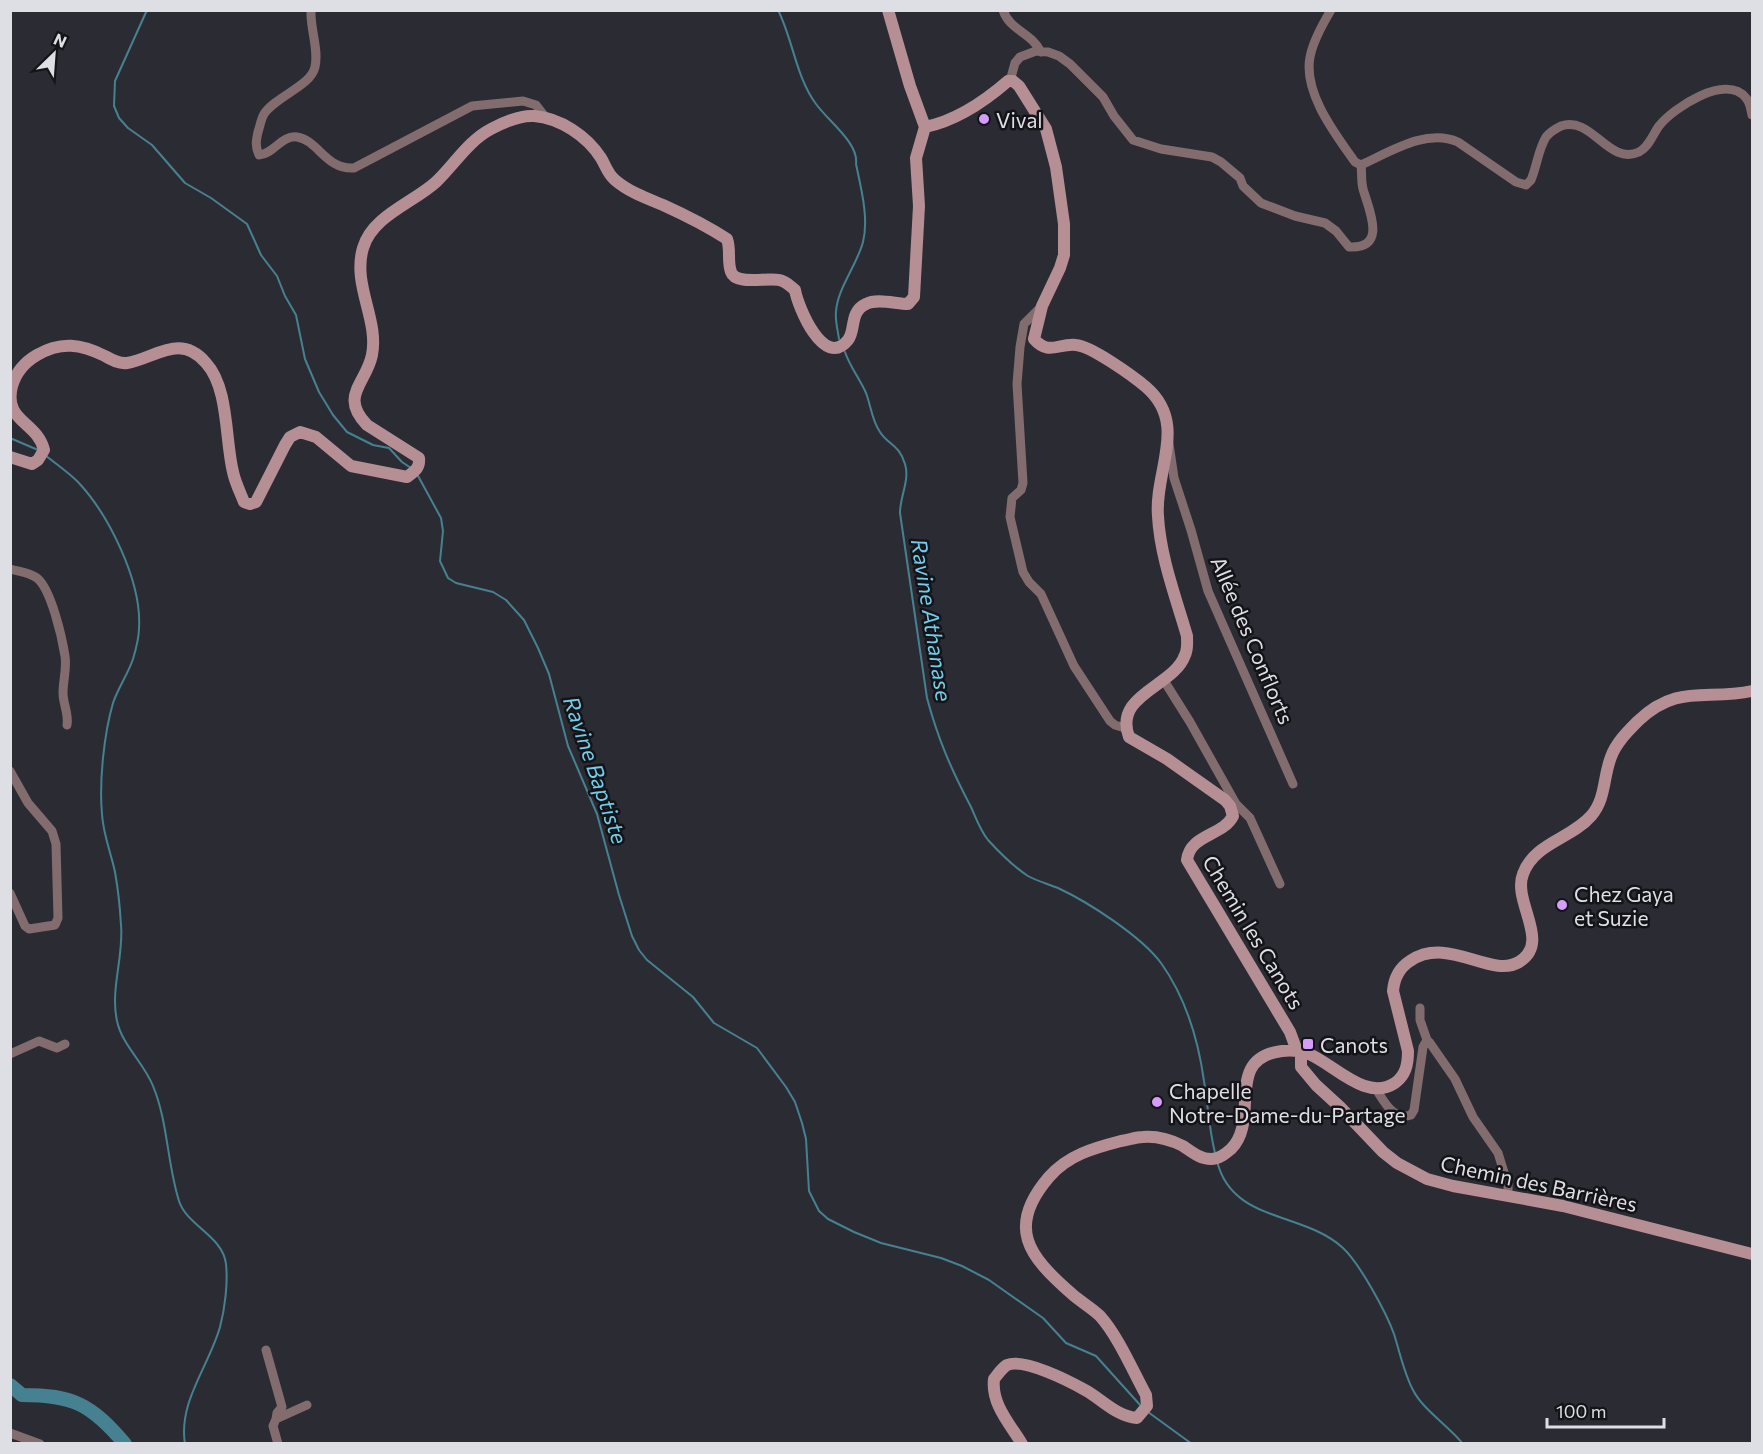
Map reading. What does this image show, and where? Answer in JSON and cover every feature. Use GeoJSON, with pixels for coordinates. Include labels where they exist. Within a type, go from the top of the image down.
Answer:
{"type":"FeatureCollection","features":[{"type":"Feature","properties":{"kind":"street"},"geometry":{"type":"LineString","coordinates":[[311,10],[310,23],[316,54],[315,69],[302,84],[277,99],[263,115],[256,140],[259,155],[266,154],[292,136],[301,137],[336,165],[346,169],[354,168],[472,106],[524,101],[536,105],[546,118]]}},
{"type":"Feature","properties":{"kind":"street"},"geometry":{"type":"LineString","coordinates":[[10,458],[32,464],[38,460],[44,450],[42,441],[36,432],[18,418],[12,410],[12,386],[19,370],[29,359],[46,350],[68,344],[85,347],[116,362],[126,363],[168,348],[184,349],[198,355],[214,374],[220,391],[233,474],[244,502],[250,504],[256,502],[290,437],[300,432],[316,437],[351,466],[407,477],[416,471],[420,465],[419,458],[367,424],[360,418],[355,406],[354,393],[372,356],[373,338],[360,277],[363,246],[370,234],[384,220],[433,185],[455,160],[489,129],[519,117],[546,118],[560,122],[588,142],[602,158],[605,169],[615,180],[634,193],[680,213],[727,239],[731,272],[735,277],[741,280],[777,279],[790,286],[795,290],[797,302],[818,338],[826,346],[835,348],[850,338],[853,318],[865,304],[873,302],[908,304],[914,297],[919,206],[916,158],[925,127],[910,86],[888,10]]}},
{"type":"Feature","properties":{"kind":"street"},"geometry":{"type":"LineString","coordinates":[[1003,10],[1008,23],[1028,34],[1036,42],[1041,52]]}},
{"type":"Feature","properties":{"kind":"street"},"geometry":{"type":"LineString","coordinates":[[1331,10],[1314,44],[1310,58],[1311,84],[1329,123],[1356,162],[1361,165]]}},
{"type":"Feature","properties":{"kind":"street"},"geometry":{"type":"LineString","coordinates":[[925,127],[959,114],[992,95],[1010,81],[1015,63],[1020,57],[1030,52],[1041,52],[1059,56],[1070,64],[1103,98],[1133,140],[1161,149],[1212,157],[1240,178],[1243,186],[1261,203],[1295,216],[1325,223],[1336,231],[1349,247],[1368,242],[1374,225],[1362,186],[1361,165]]}},
{"type":"Feature","properties":{"kind":"street"},"geometry":{"type":"LineString","coordinates":[[1010,81],[1018,86],[1046,129],[1060,193],[1064,224],[1064,255],[1042,306],[1034,339],[1040,346],[1051,348],[1075,344],[1083,346],[1124,370],[1148,388],[1163,407],[1167,422],[1168,438],[1160,485],[1158,518],[1164,551],[1187,636],[1187,646],[1186,653],[1178,667],[1136,701],[1125,719],[1125,728],[1110,721],[1074,666],[1041,594],[1023,572],[1010,517],[1012,498],[1021,490],[1023,483],[1017,384],[1020,348],[1024,324],[1042,306]]}},
{"type":"Feature","properties":{"kind":"street"},"geometry":{"type":"LineString","coordinates":[[1361,165],[1424,138],[1449,138],[1474,151],[1516,182],[1526,185],[1531,180],[1545,139],[1550,132],[1562,126],[1576,124],[1618,153],[1629,154],[1639,152],[1645,147],[1659,126],[1685,105],[1717,90],[1730,89],[1739,92],[1747,99],[1752,115]]}},
{"type":"Feature","properties":{"kind":"street","name":"Allée des Conflorts"},"geometry":{"type":"LineString","coordinates":[[1168,438],[1173,477],[1208,591],[1293,784]]}},
{"type":"Feature","properties":{"kind":"street"},"geometry":{"type":"LineString","coordinates":[[10,568],[27,572],[44,585],[49,594],[66,658],[63,695],[68,718],[67,725]]}},
{"type":"Feature","properties":{"kind":"street"},"geometry":{"type":"LineString","coordinates":[[1163,679],[1236,804],[1250,818],[1280,884]]}},
{"type":"Feature","properties":{"kind":"street"},"geometry":{"type":"LineString","coordinates":[[1022,1443],[1007,1421],[995,1396],[994,1378],[1007,1365],[1035,1367],[1084,1390],[1112,1409],[1129,1417],[1137,1418],[1147,1406],[1146,1395],[1113,1332],[1099,1315],[1051,1274],[1034,1254],[1028,1242],[1025,1227],[1027,1211],[1038,1190],[1056,1169],[1093,1148],[1142,1137],[1167,1140],[1201,1157],[1211,1159],[1223,1156],[1234,1146],[1242,1132],[1247,1081],[1253,1064],[1271,1053],[1299,1051],[1324,1062],[1360,1084],[1376,1089],[1388,1087],[1399,1080],[1404,1074],[1408,1060],[1408,1051],[1393,991],[1394,982],[1401,969],[1416,957],[1436,952],[1461,955],[1503,966],[1512,965],[1525,958],[1533,944],[1533,936],[1520,890],[1523,872],[1537,852],[1581,826],[1592,815],[1604,791],[1608,764],[1613,750],[1622,738],[1648,712],[1670,699],[1687,695],[1738,694],[1752,691]]}},
{"type":"Feature","properties":{"kind":"street","name":"Chemin les Canots"},"geometry":{"type":"LineString","coordinates":[[1125,728],[1129,737],[1167,759],[1225,800],[1230,806],[1233,816],[1230,823],[1193,844],[1188,852],[1187,860],[1290,1032],[1299,1051]]}},
{"type":"Feature","properties":{"kind":"street"},"geometry":{"type":"LineString","coordinates":[[10,771],[28,803],[52,831],[56,844],[58,918],[55,924],[29,929],[25,926],[10,893]]}},
{"type":"Feature","properties":{"kind":"street"},"geometry":{"type":"LineString","coordinates":[[1420,1008],[1420,1020],[1427,1040],[1451,1072],[1473,1117],[1498,1153],[1507,1179],[1508,1194]]}},
{"type":"Feature","properties":{"kind":"street"},"geometry":{"type":"LineString","coordinates":[[1376,1089],[1394,1113],[1400,1116],[1411,1114],[1414,1110],[1423,1047],[1427,1040]]}},
{"type":"Feature","properties":{"kind":"street"},"geometry":{"type":"LineString","coordinates":[[10,1054],[39,1041],[57,1048],[65,1044]]}},
{"type":"Feature","properties":{"kind":"street","name":"Chemin des Barrières"},"geometry":{"type":"LineString","coordinates":[[1299,1051],[1301,1067],[1316,1086],[1340,1107],[1374,1144],[1397,1163],[1414,1173],[1438,1183],[1508,1194],[1563,1206],[1752,1254]]}},
{"type":"Feature","properties":{"kind":"street"},"geometry":{"type":"LineString","coordinates":[[266,1350],[282,1407],[273,1425],[278,1443]]}},
{"type":"Feature","properties":{"kind":"street"},"geometry":{"type":"LineString","coordinates":[[276,1419],[307,1405]]}},
{"type":"Feature","properties":{"kind":"street"},"geometry":{"type":"LineString","coordinates":[[10,1433],[40,1443]]}},
{"type":"Feature","properties":{"kind":"waterway","name":"Ravine Baptiste"},"geometry":{"type":"LineString","coordinates":[[147,10],[115,81],[114,106],[119,118],[128,128],[152,145],[185,183],[211,198],[247,224],[261,255],[277,276],[296,315],[305,359],[319,392],[333,415],[347,432],[373,445],[389,448],[411,468]]}},
{"type":"Feature","properties":{"kind":"waterway","name":"Ravine Athanase"},"geometry":{"type":"LineString","coordinates":[[778,10],[809,93],[821,111],[848,140],[856,156],[864,203],[865,233],[860,251],[837,303],[836,319],[839,339]]}},
{"type":"Feature","properties":{"kind":"waterway","name":"Ravine Athanase"},"geometry":{"type":"LineString","coordinates":[[845,352],[866,393],[877,428],[900,452],[905,464],[906,482],[900,513],[927,698],[951,767],[983,832],[1007,859],[1028,876],[1070,894],[1128,931],[1152,953],[1170,976],[1184,1004],[1194,1034],[1215,1153]]}},
{"type":"Feature","properties":{"kind":"waterway"},"geometry":{"type":"LineString","coordinates":[[10,438],[38,450]]}},
{"type":"Feature","properties":{"kind":"waterway"},"geometry":{"type":"LineString","coordinates":[[45,455],[78,482],[101,512],[129,570],[139,610],[137,644],[131,665],[113,703],[107,729],[102,773],[103,821],[115,872],[121,925],[115,1009],[123,1038],[149,1078],[158,1100],[179,1201],[189,1217],[219,1246],[227,1271],[226,1296],[220,1327],[190,1399],[184,1429],[185,1444]]}},
{"type":"Feature","properties":{"kind":"waterway","name":"Ravine Baptiste"},"geometry":{"type":"LineString","coordinates":[[417,474],[441,518],[443,531],[440,561],[448,578],[456,583],[493,592],[506,600],[524,620],[538,648],[549,674],[568,746],[597,814],[619,895],[639,950],[647,960],[693,997],[714,1023],[757,1048],[786,1087],[795,1102],[802,1123],[806,1139],[809,1191],[819,1211],[828,1219],[881,1243],[941,1258],[989,1280],[1043,1318],[1066,1343],[1096,1356],[1141,1406]]}},
{"type":"Feature","properties":{"kind":"waterway","name":"Ravine Athanase"},"geometry":{"type":"LineString","coordinates":[[1217,1161],[1225,1181],[1237,1196],[1253,1206],[1327,1236],[1350,1255],[1385,1314],[1417,1397],[1463,1444]]}},
{"type":"Feature","properties":{"kind":"waterway"},"geometry":{"type":"LineString","coordinates":[[10,1385],[22,1395],[55,1397],[80,1404],[102,1419],[125,1444]]}},
{"type":"Feature","properties":{"kind":"waterway","name":"Ravine Baptiste"},"geometry":{"type":"LineString","coordinates":[[1148,1412],[1192,1444]]}},
{"type":"Feature","properties":{"kind":"place","name":"Vival"},"geometry":{"type":"Point","coordinates":[984,119]}},
{"type":"Feature","properties":{"kind":"place","name":"Chez Gaya et Suzie"},"geometry":{"type":"Point","coordinates":[1562,905]}},
{"type":"Feature","properties":{"kind":"place","name":"Canots"},"geometry":{"type":"Point","coordinates":[1308,1044]}},
{"type":"Feature","properties":{"kind":"place","name":"Chapelle Notre-Dame-du-Partage"},"geometry":{"type":"Point","coordinates":[1157,1102]}}]}
